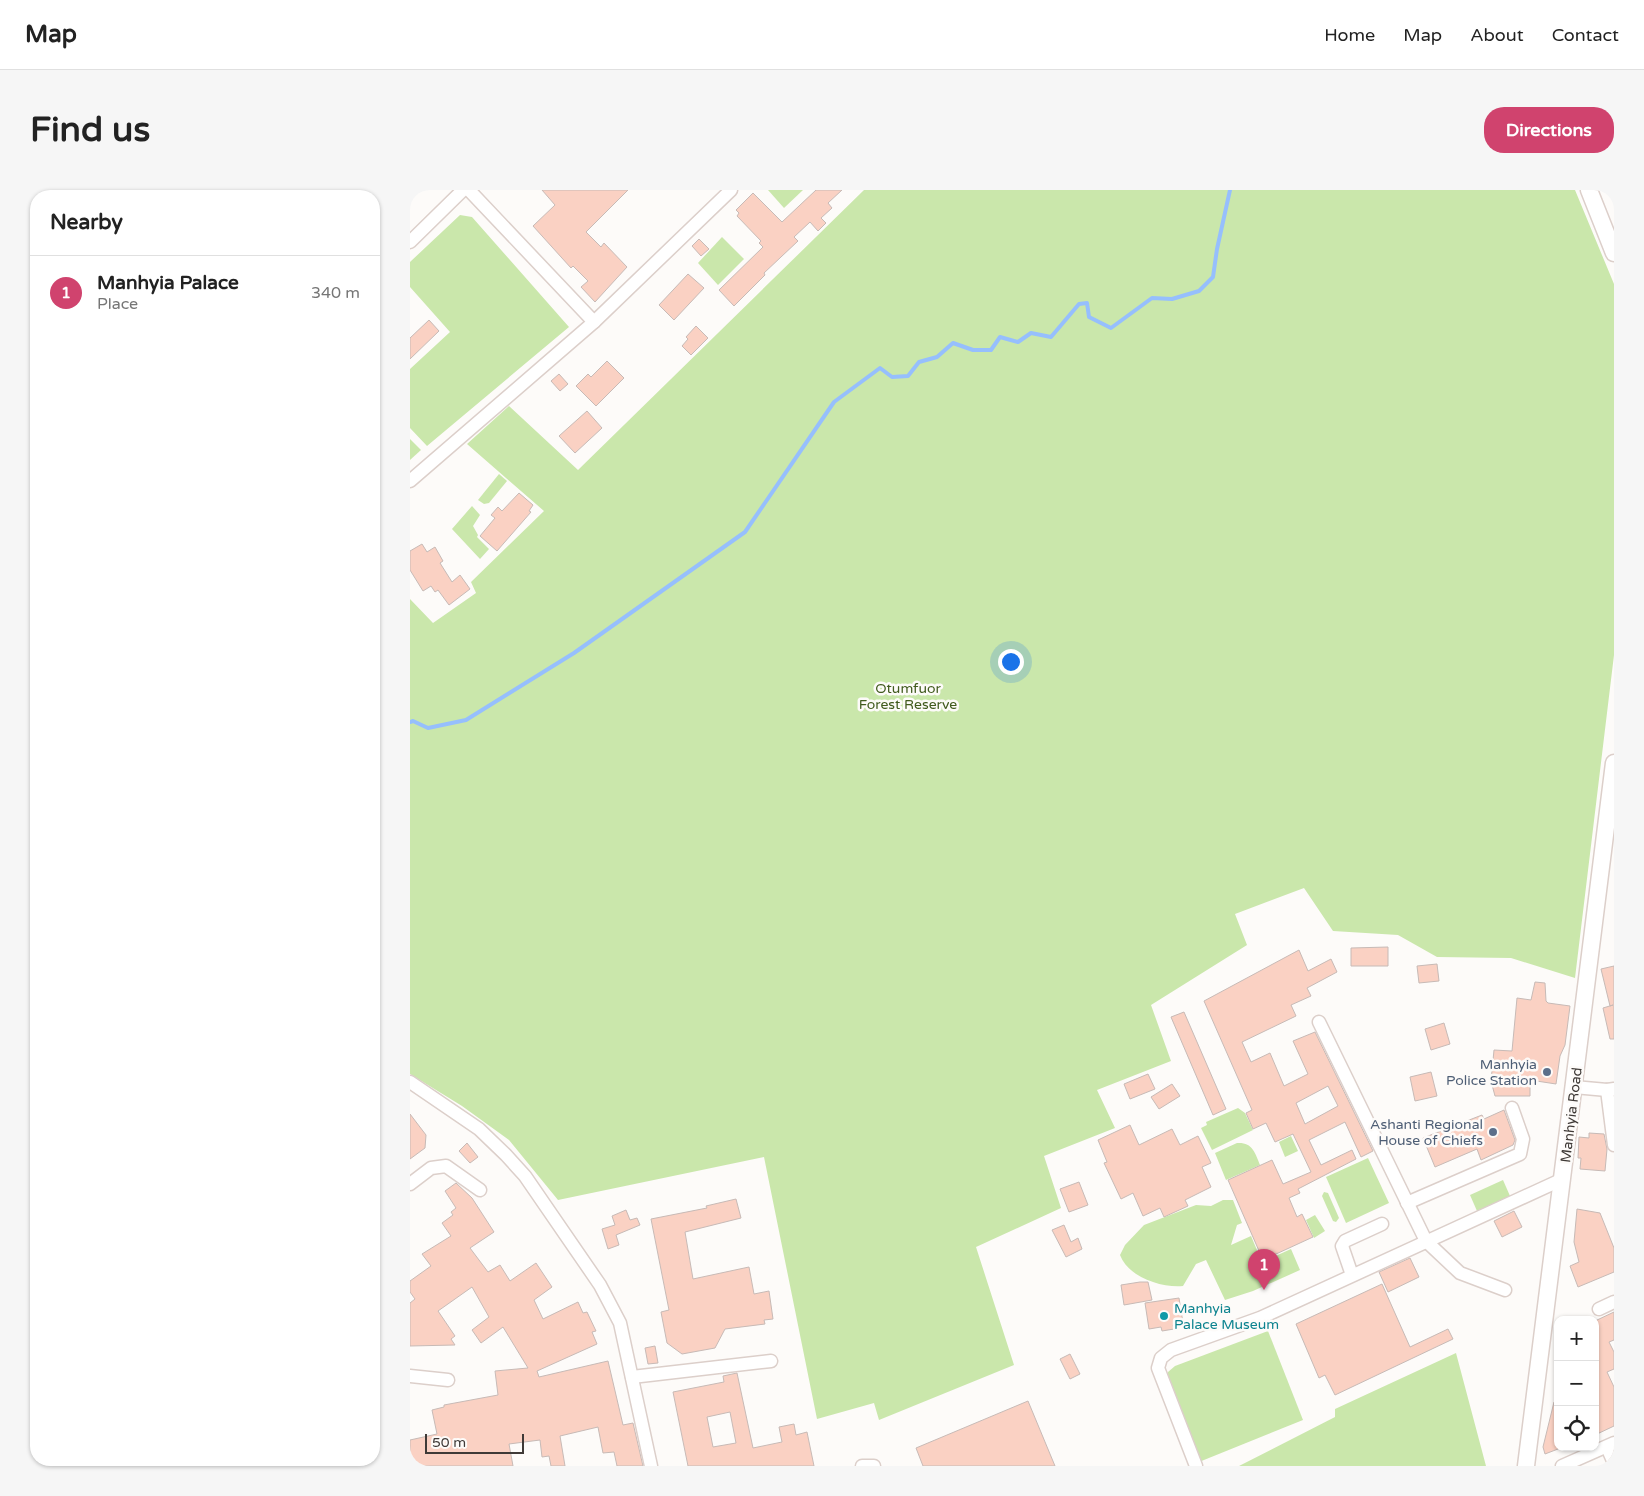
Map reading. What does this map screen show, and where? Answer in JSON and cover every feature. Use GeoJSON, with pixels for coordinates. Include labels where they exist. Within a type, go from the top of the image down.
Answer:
{"type":"FeatureCollection","features":[{"type":"Feature","properties":{"kind":"main road"},"geometry":{"type":"LineString","coordinates":[[1589,190],[1614,253]]}},
{"type":"Feature","properties":{"kind":"main road","name":"Manhyia Road"},"geometry":{"type":"LineString","coordinates":[[1526,1466],[1613,769]]}},
{"type":"Feature","properties":{"kind":"street"},"geometry":{"type":"LineString","coordinates":[[410,242],[463,190]]}},
{"type":"Feature","properties":{"kind":"street"},"geometry":{"type":"LineString","coordinates":[[469,190],[594,322]]}},
{"type":"Feature","properties":{"kind":"street"},"geometry":{"type":"LineString","coordinates":[[410,481],[594,322],[730,190]]}},
{"type":"Feature","properties":{"kind":"street"},"geometry":{"type":"LineString","coordinates":[[1319,1022],[1426,1241],[1460,1273],[1505,1290]]}},
{"type":"Feature","properties":{"kind":"street"},"geometry":{"type":"LineString","coordinates":[[410,1082],[479,1129],[506,1155],[525,1176],[600,1285],[620,1323],[651,1466]]}},
{"type":"Feature","properties":{"kind":"street"},"geometry":{"type":"LineString","coordinates":[[1574,1087],[1610,1090],[1614,1144]]}},
{"type":"Feature","properties":{"kind":"street"},"geometry":{"type":"LineString","coordinates":[[1407,1203],[1520,1154],[1523,1138],[1512,1108]]}},
{"type":"Feature","properties":{"kind":"street"},"geometry":{"type":"LineString","coordinates":[[410,1184],[431,1168],[446,1166],[480,1190]]}},
{"type":"Feature","properties":{"kind":"street"},"geometry":{"type":"LineString","coordinates":[[1196,1466],[1158,1368],[1161,1358],[1171,1350],[1260,1318],[1563,1178]]}},
{"type":"Feature","properties":{"kind":"street"},"geometry":{"type":"LineString","coordinates":[[1352,1275],[1342,1246],[1345,1241],[1382,1224]]}},
{"type":"Feature","properties":{"kind":"street"},"geometry":{"type":"LineString","coordinates":[[1599,1308],[1614,1302]]}},
{"type":"Feature","properties":{"kind":"street"},"geometry":{"type":"LineString","coordinates":[[632,1376],[771,1361]]}},
{"type":"Feature","properties":{"kind":"street"},"geometry":{"type":"LineString","coordinates":[[410,1376],[448,1380]]}},
{"type":"Feature","properties":{"kind":"street"},"geometry":{"type":"LineString","coordinates":[[1562,1466],[1610,1445],[1614,1463]]}},
{"type":"Feature","properties":{"kind":"street"},"geometry":{"type":"LineString","coordinates":[[862,1466],[874,1466]]}},
{"type":"Feature","properties":{"kind":"green space"},"geometry":{"type":"Polygon","coordinates":[[[768,190],[803,190],[784,208],[768,190]]]}},
{"type":"Feature","properties":{"kind":"green space","name":"Otumfuor Forest Reserve"},"geometry":{"type":"Polygon","coordinates":[[[864,190],[1575,190],[1614,284],[1614,655],[1575,978],[1511,958],[1437,957],[1398,935],[1333,931],[1304,888],[1235,914],[1247,945],[1151,1005],[1171,1061],[1097,1090],[1115,1128],[1044,1156],[1061,1208],[976,1247],[1014,1365],[879,1420],[874,1403],[817,1419],[764,1157],[558,1200],[509,1140],[462,1106],[410,1074],[410,599],[433,623],[476,593],[471,582],[544,511],[467,444],[509,406],[578,470],[864,190]]]}},
{"type":"Feature","properties":{"kind":"green space"},"geometry":{"type":"Polygon","coordinates":[[[460,215],[472,217],[569,327],[427,446],[410,428],[410,369],[450,332],[410,287],[410,262],[460,215]]]}},
{"type":"Feature","properties":{"kind":"green space"},"geometry":{"type":"Polygon","coordinates":[[[722,237],[744,259],[718,285],[698,263],[722,237]]]}},
{"type":"Feature","properties":{"kind":"green space"},"geometry":{"type":"Polygon","coordinates":[[[410,439],[421,450],[410,460],[410,439]]]}},
{"type":"Feature","properties":{"kind":"green space"},"geometry":{"type":"Polygon","coordinates":[[[499,474],[507,481],[489,503],[484,504],[478,500],[499,474]]]}},
{"type":"Feature","properties":{"kind":"green space"},"geometry":{"type":"Polygon","coordinates":[[[472,506],[480,515],[473,526],[478,535],[477,537],[489,549],[480,559],[452,529],[472,506]]]}},
{"type":"Feature","properties":{"kind":"green space"},"geometry":{"type":"Polygon","coordinates":[[[1238,1108],[1245,1113],[1253,1130],[1212,1150],[1201,1128],[1207,1125],[1206,1122],[1238,1108]]]}},
{"type":"Feature","properties":{"kind":"green space"},"geometry":{"type":"Polygon","coordinates":[[[1291,1136],[1298,1151],[1285,1157],[1279,1142],[1291,1136]]]}},
{"type":"Feature","properties":{"kind":"green space"},"geometry":{"type":"Polygon","coordinates":[[[1237,1143],[1250,1146],[1260,1165],[1226,1180],[1215,1153],[1237,1143]]]}},
{"type":"Feature","properties":{"kind":"green space"},"geometry":{"type":"Polygon","coordinates":[[[1368,1158],[1389,1203],[1346,1223],[1326,1177],[1368,1158]]]}},
{"type":"Feature","properties":{"kind":"green space"},"geometry":{"type":"Polygon","coordinates":[[[1503,1180],[1510,1196],[1477,1211],[1470,1195],[1503,1180]]]}},
{"type":"Feature","properties":{"kind":"green space"},"geometry":{"type":"Polygon","coordinates":[[[1324,1192],[1328,1193],[1339,1218],[1336,1222],[1333,1221],[1322,1196],[1324,1192]]]}},
{"type":"Feature","properties":{"kind":"green space"},"geometry":{"type":"Polygon","coordinates":[[[1223,1200],[1233,1200],[1242,1223],[1237,1225],[1231,1245],[1251,1236],[1262,1262],[1291,1249],[1300,1270],[1253,1291],[1225,1300],[1206,1260],[1196,1264],[1183,1286],[1165,1285],[1146,1280],[1124,1263],[1120,1255],[1125,1245],[1144,1225],[1196,1205],[1211,1206],[1223,1200]]]}},
{"type":"Feature","properties":{"kind":"green space"},"geometry":{"type":"Polygon","coordinates":[[[1315,1215],[1325,1231],[1314,1238],[1306,1220],[1315,1215]]]}},
{"type":"Feature","properties":{"kind":"green space"},"geometry":{"type":"Polygon","coordinates":[[[1268,1331],[1303,1420],[1199,1462],[1167,1381],[1168,1372],[1175,1366],[1268,1331]]]}},
{"type":"Feature","properties":{"kind":"green space"},"geometry":{"type":"Polygon","coordinates":[[[1456,1353],[1486,1466],[1239,1466],[1335,1417],[1335,1409],[1456,1353]]]}},
{"type":"Feature","properties":{"kind":"building"},"geometry":{"type":"Polygon","coordinates":[[[542,190],[628,190],[586,232],[601,247],[604,243],[627,267],[595,302],[581,287],[588,281],[573,266],[571,268],[533,226],[555,205],[542,190]]]}},
{"type":"Feature","properties":{"kind":"building"},"geometry":{"type":"Polygon","coordinates":[[[816,190],[842,190],[828,203],[832,208],[821,218],[826,223],[818,231],[810,222],[794,237],[798,241],[764,273],[765,275],[734,306],[719,290],[763,247],[759,243],[761,241],[737,216],[739,213],[736,210],[753,193],[782,222],[816,190]]]}},
{"type":"Feature","properties":{"kind":"building"},"geometry":{"type":"Polygon","coordinates":[[[699,239],[709,249],[701,256],[692,246],[699,239]]]}},
{"type":"Feature","properties":{"kind":"building"},"geometry":{"type":"Polygon","coordinates":[[[688,274],[704,288],[674,320],[659,305],[688,274]]]}},
{"type":"Feature","properties":{"kind":"building"},"geometry":{"type":"Polygon","coordinates":[[[429,320],[439,331],[410,359],[410,338],[429,320]]]}},
{"type":"Feature","properties":{"kind":"building"},"geometry":{"type":"Polygon","coordinates":[[[696,326],[708,338],[691,355],[682,346],[688,339],[686,337],[696,326]]]}},
{"type":"Feature","properties":{"kind":"building"},"geometry":{"type":"Polygon","coordinates":[[[607,361],[624,378],[596,406],[576,386],[588,374],[591,377],[607,361]]]}},
{"type":"Feature","properties":{"kind":"building"},"geometry":{"type":"Polygon","coordinates":[[[559,374],[568,384],[560,391],[551,381],[559,374]]]}},
{"type":"Feature","properties":{"kind":"building"},"geometry":{"type":"Polygon","coordinates":[[[587,411],[602,428],[575,453],[559,436],[587,411]]]}},
{"type":"Feature","properties":{"kind":"building"},"geometry":{"type":"Polygon","coordinates":[[[519,493],[533,505],[529,511],[531,512],[497,551],[480,536],[495,518],[491,515],[498,507],[502,511],[519,493]]]}},
{"type":"Feature","properties":{"kind":"building"},"geometry":{"type":"Polygon","coordinates":[[[422,544],[427,552],[435,547],[443,561],[440,563],[452,582],[460,575],[470,589],[449,605],[438,590],[435,592],[431,586],[423,591],[410,570],[410,551],[422,544]]]}},
{"type":"Feature","properties":{"kind":"building"},"geometry":{"type":"Polygon","coordinates":[[[1388,947],[1388,966],[1351,966],[1351,948],[1388,947]]]}},
{"type":"Feature","properties":{"kind":"building"},"geometry":{"type":"Polygon","coordinates":[[[1299,950],[1308,971],[1331,959],[1337,972],[1307,988],[1311,996],[1291,1005],[1296,1016],[1242,1042],[1251,1062],[1270,1053],[1284,1086],[1308,1074],[1293,1041],[1315,1032],[1373,1151],[1361,1157],[1345,1122],[1309,1140],[1321,1165],[1352,1150],[1356,1159],[1298,1189],[1300,1193],[1289,1198],[1297,1217],[1302,1214],[1313,1237],[1263,1260],[1228,1180],[1272,1160],[1283,1184],[1311,1172],[1293,1134],[1275,1142],[1266,1123],[1253,1129],[1246,1113],[1252,1110],[1204,1001],[1299,950]],[[1328,1086],[1296,1103],[1305,1124],[1338,1106],[1328,1086]]]}},
{"type":"Feature","properties":{"kind":"building"},"geometry":{"type":"Polygon","coordinates":[[[1437,964],[1439,981],[1419,983],[1417,966],[1437,964]]]}},
{"type":"Feature","properties":{"kind":"building"},"geometry":{"type":"Polygon","coordinates":[[[1614,966],[1614,1039],[1610,1039],[1603,1008],[1610,1006],[1601,969],[1614,966]]]}},
{"type":"Feature","properties":{"kind":"building"},"geometry":{"type":"Polygon","coordinates":[[[1535,982],[1545,983],[1546,1001],[1548,1003],[1570,1006],[1565,1045],[1560,1056],[1556,1084],[1530,1080],[1530,1096],[1495,1096],[1491,1081],[1494,1050],[1512,1051],[1517,998],[1531,1000],[1535,982]]]}},
{"type":"Feature","properties":{"kind":"building"},"geometry":{"type":"Polygon","coordinates":[[[1184,1012],[1226,1109],[1213,1115],[1171,1017],[1184,1012]]]}},
{"type":"Feature","properties":{"kind":"building"},"geometry":{"type":"Polygon","coordinates":[[[1444,1023],[1450,1044],[1431,1050],[1425,1029],[1444,1023]]]}},
{"type":"Feature","properties":{"kind":"building"},"geometry":{"type":"Polygon","coordinates":[[[1431,1072],[1437,1096],[1415,1101],[1410,1077],[1431,1072]]]}},
{"type":"Feature","properties":{"kind":"building"},"geometry":{"type":"Polygon","coordinates":[[[1148,1074],[1155,1089],[1130,1099],[1124,1084],[1148,1074]]]}},
{"type":"Feature","properties":{"kind":"building"},"geometry":{"type":"Polygon","coordinates":[[[1172,1084],[1180,1096],[1159,1109],[1151,1097],[1172,1084]]]}},
{"type":"Feature","properties":{"kind":"building"},"geometry":{"type":"Polygon","coordinates":[[[1504,1110],[1515,1140],[1513,1145],[1481,1160],[1477,1149],[1435,1167],[1423,1138],[1482,1115],[1484,1119],[1504,1110]]]}},
{"type":"Feature","properties":{"kind":"building"},"geometry":{"type":"Polygon","coordinates":[[[410,1114],[426,1135],[425,1148],[410,1159],[410,1114]]]}},
{"type":"Feature","properties":{"kind":"building"},"geometry":{"type":"Polygon","coordinates":[[[1130,1125],[1139,1145],[1172,1129],[1180,1145],[1198,1136],[1211,1163],[1202,1167],[1211,1187],[1185,1200],[1188,1206],[1164,1217],[1160,1208],[1143,1216],[1133,1193],[1121,1199],[1104,1163],[1107,1162],[1098,1140],[1130,1125]]]}},
{"type":"Feature","properties":{"kind":"building"},"geometry":{"type":"Polygon","coordinates":[[[1589,1133],[1604,1134],[1607,1149],[1605,1171],[1580,1169],[1581,1158],[1578,1158],[1579,1137],[1589,1138],[1589,1133]]]}},
{"type":"Feature","properties":{"kind":"building"},"geometry":{"type":"Polygon","coordinates":[[[467,1143],[478,1157],[470,1163],[459,1151],[467,1143]]]}},
{"type":"Feature","properties":{"kind":"building"},"geometry":{"type":"Polygon","coordinates":[[[1079,1182],[1088,1205],[1069,1212],[1060,1189],[1079,1182]]]}},
{"type":"Feature","properties":{"kind":"building"},"geometry":{"type":"Polygon","coordinates":[[[456,1183],[472,1198],[494,1232],[470,1248],[488,1272],[500,1265],[510,1281],[536,1263],[552,1287],[534,1300],[543,1319],[578,1302],[583,1313],[587,1312],[596,1331],[592,1332],[597,1344],[537,1371],[539,1377],[608,1361],[623,1425],[633,1423],[643,1466],[617,1466],[614,1452],[603,1453],[598,1427],[560,1436],[565,1466],[551,1466],[549,1456],[542,1457],[540,1440],[509,1444],[513,1466],[410,1466],[410,1440],[437,1434],[432,1410],[444,1407],[444,1405],[498,1395],[495,1371],[528,1368],[503,1327],[481,1343],[472,1330],[489,1317],[472,1287],[438,1311],[455,1336],[451,1339],[455,1345],[410,1346],[410,1303],[415,1299],[410,1292],[410,1281],[431,1266],[422,1254],[451,1236],[442,1223],[453,1215],[451,1212],[456,1208],[445,1191],[456,1183]]]}},
{"type":"Feature","properties":{"kind":"building"},"geometry":{"type":"Polygon","coordinates":[[[736,1199],[741,1218],[685,1232],[693,1279],[749,1267],[754,1294],[769,1291],[773,1319],[764,1320],[765,1324],[725,1329],[715,1348],[682,1354],[667,1343],[661,1312],[669,1310],[651,1219],[707,1208],[706,1206],[736,1199]]]}},
{"type":"Feature","properties":{"kind":"building"},"geometry":{"type":"Polygon","coordinates":[[[1577,1209],[1600,1213],[1614,1248],[1614,1272],[1578,1287],[1570,1266],[1579,1262],[1574,1242],[1577,1209]]]}},
{"type":"Feature","properties":{"kind":"building"},"geometry":{"type":"Polygon","coordinates":[[[626,1210],[630,1220],[637,1218],[640,1225],[616,1235],[619,1245],[608,1249],[602,1229],[615,1225],[612,1216],[626,1210]]]}},
{"type":"Feature","properties":{"kind":"building"},"geometry":{"type":"Polygon","coordinates":[[[1514,1211],[1522,1227],[1502,1237],[1494,1221],[1514,1211]]]}},
{"type":"Feature","properties":{"kind":"building"},"geometry":{"type":"Polygon","coordinates":[[[1064,1225],[1071,1242],[1078,1238],[1082,1249],[1066,1257],[1052,1230],[1064,1225]]]}},
{"type":"Feature","properties":{"kind":"building"},"geometry":{"type":"Polygon","coordinates":[[[1410,1258],[1419,1277],[1388,1292],[1379,1272],[1410,1258]]]}},
{"type":"Feature","properties":{"kind":"building"},"geometry":{"type":"Polygon","coordinates":[[[1148,1282],[1152,1300],[1124,1305],[1121,1285],[1148,1282]]]}},
{"type":"Feature","properties":{"kind":"building"},"geometry":{"type":"Polygon","coordinates":[[[1382,1284],[1410,1347],[1448,1329],[1453,1339],[1335,1395],[1325,1375],[1319,1378],[1296,1324],[1382,1284]]]}},
{"type":"Feature","properties":{"kind":"building"},"geometry":{"type":"Polygon","coordinates":[[[1179,1298],[1183,1323],[1173,1325],[1174,1329],[1162,1331],[1161,1327],[1149,1329],[1145,1303],[1179,1298]]]}},
{"type":"Feature","properties":{"kind":"building"},"geometry":{"type":"Polygon","coordinates":[[[1614,1312],[1614,1340],[1609,1342],[1614,1352],[1614,1369],[1607,1372],[1614,1387],[1614,1426],[1599,1433],[1599,1361],[1599,1319],[1614,1312]]]}},
{"type":"Feature","properties":{"kind":"building"},"geometry":{"type":"Polygon","coordinates":[[[655,1346],[658,1363],[648,1364],[645,1348],[655,1346]]]}},
{"type":"Feature","properties":{"kind":"building"},"geometry":{"type":"Polygon","coordinates":[[[1070,1354],[1080,1374],[1070,1379],[1060,1359],[1070,1354]]]}},
{"type":"Feature","properties":{"kind":"building"},"geometry":{"type":"Polygon","coordinates":[[[737,1373],[753,1448],[782,1442],[779,1427],[794,1424],[796,1435],[807,1432],[814,1466],[688,1466],[673,1392],[724,1382],[723,1376],[737,1373]],[[730,1412],[707,1417],[713,1447],[736,1443],[730,1412]]]}},
{"type":"Feature","properties":{"kind":"building"},"geometry":{"type":"Polygon","coordinates":[[[1028,1401],[1055,1466],[923,1466],[916,1448],[1028,1401]]]}},
{"type":"Feature","properties":{"kind":"building"},"geometry":{"type":"Polygon","coordinates":[[[1554,1402],[1554,1451],[1545,1454],[1543,1447],[1554,1402]]]}},
{"type":"Feature","properties":{"kind":"waterway"},"geometry":{"type":"LineString","coordinates":[[410,722],[413,721],[428,728],[466,720],[574,653],[745,532],[834,402],[880,368],[892,377],[908,376],[919,362],[937,357],[953,343],[973,350],[991,350],[1000,337],[1018,342],[1031,333],[1051,337],[1079,304],[1087,303],[1089,317],[1111,328],[1152,298],[1172,299],[1199,291],[1213,277],[1230,190]]}},
{"type":"Feature","properties":{"kind":"place","name":"Manhyia Police Station"},"geometry":{"type":"Point","coordinates":[1547,1072]}},
{"type":"Feature","properties":{"kind":"place","name":"Ashanti Regional House of Chiefs"},"geometry":{"type":"Point","coordinates":[1493,1132]}},
{"type":"Feature","properties":{"kind":"place","name":"Manhyia Palace"},"geometry":{"type":"Point","coordinates":[1264,1290]}},
{"type":"Feature","properties":{"kind":"place","name":"Manhyia Palace Museum"},"geometry":{"type":"Point","coordinates":[1164,1316]}}]}
